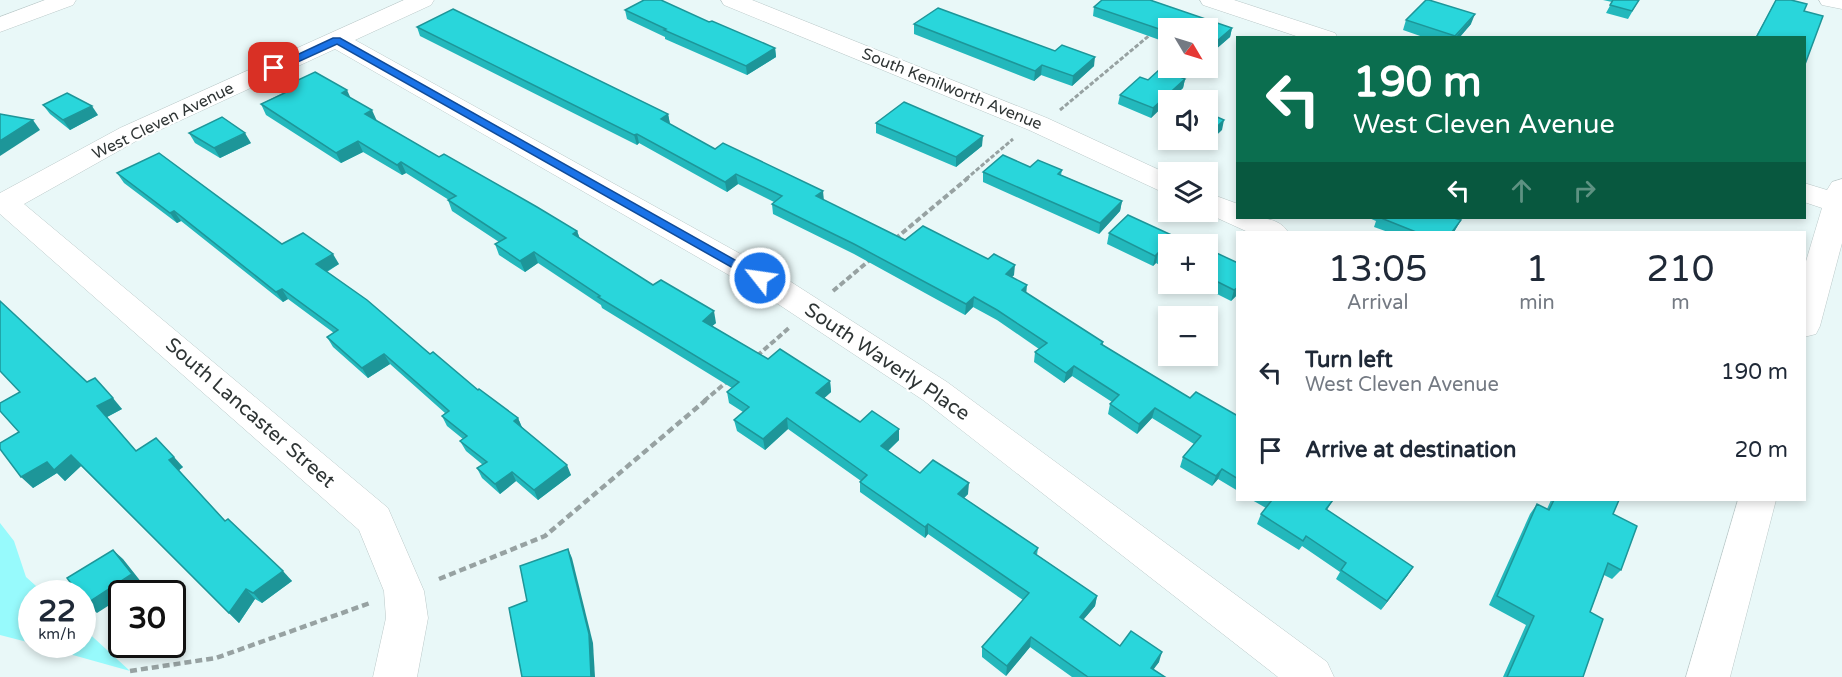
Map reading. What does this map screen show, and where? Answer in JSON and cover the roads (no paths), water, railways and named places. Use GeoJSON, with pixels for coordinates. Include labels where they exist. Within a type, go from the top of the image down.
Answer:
{"type":"FeatureCollection","features":[{"type":"Feature","properties":{"kind":"street"},"geometry":{"type":"LineString","coordinates":[[0,25],[65,0]]}},
{"type":"Feature","properties":{"kind":"street","name":"West Cleven Avenue"},"geometry":{"type":"LineString","coordinates":[[2,202],[129,134],[423,0]]}},
{"type":"Feature","properties":{"kind":"street","name":"South Kenilworth Avenue"},"geometry":{"type":"LineString","coordinates":[[732,0],[1038,124],[1158,179]]}},
{"type":"Feature","properties":{"kind":"street"},"geometry":{"type":"LineString","coordinates":[[1211,0],[1321,36]]}},
{"type":"Feature","properties":{"kind":"street"},"geometry":{"type":"LineString","coordinates":[[1830,0],[1842,2]]}},
{"type":"Feature","properties":{"kind":"street","name":"South Waverly Place"},"geometry":{"type":"LineString","coordinates":[[337,40],[780,290],[935,391],[1312,677]]}},
{"type":"Feature","properties":{"kind":"street"},"geometry":{"type":"LineString","coordinates":[[1806,192],[1840,195],[1806,319]]}},
{"type":"Feature","properties":{"kind":"street","name":"South Lancaster Street"},"geometry":{"type":"LineString","coordinates":[[2,202],[374,520],[404,591],[407,618],[395,677]]}},
{"type":"Feature","properties":{"kind":"street"},"geometry":{"type":"LineString","coordinates":[[1218,207],[1236,216]]}},
{"type":"Feature","properties":{"kind":"street"},"geometry":{"type":"LineString","coordinates":[[1244,219],[1271,231]]}},
{"type":"Feature","properties":{"kind":"street"},"geometry":{"type":"LineString","coordinates":[[1708,677],[1757,501]]}}]}
